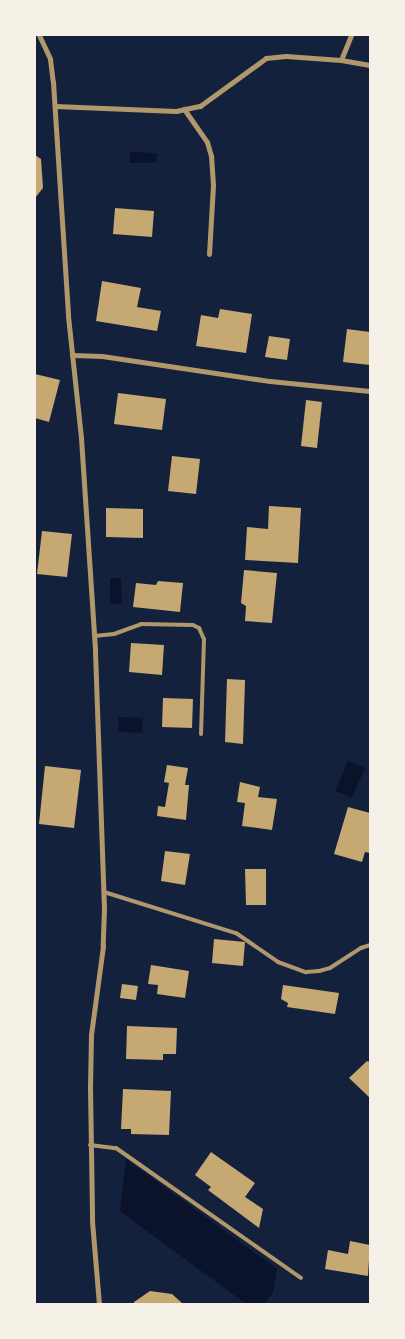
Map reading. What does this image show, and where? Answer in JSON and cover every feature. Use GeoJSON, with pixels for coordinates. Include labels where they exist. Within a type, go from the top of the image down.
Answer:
{"type":"FeatureCollection","features":[{"type":"Feature","properties":{"kind":"street"},"geometry":{"type":"LineString","coordinates":[[39,35],[50,59],[55,106],[72,355],[81,432],[94,636],[104,892],[103,946],[90,1049],[92,1221],[99,1304]]}},
{"type":"Feature","properties":{"kind":"street"},"geometry":{"type":"LineString","coordinates":[[340,60],[351,35]]}},
{"type":"Feature","properties":{"kind":"street"},"geometry":{"type":"LineString","coordinates":[[55,106],[176,111],[206,102],[266,58],[286,56],[340,60],[370,65]]}},
{"type":"Feature","properties":{"kind":"street"},"geometry":{"type":"LineString","coordinates":[[184,109],[207,142],[211,156],[213,185],[209,254]]}},
{"type":"Feature","properties":{"kind":"street"},"geometry":{"type":"LineString","coordinates":[[72,355],[102,356],[270,381],[370,392]]}},
{"type":"Feature","properties":{"kind":"lane"},"geometry":{"type":"LineString","coordinates":[[94,636],[114,634],[141,624],[193,625],[199,628],[204,638],[201,734]]}},
{"type":"Feature","properties":{"kind":"lane"},"geometry":{"type":"LineString","coordinates":[[104,892],[236,933],[278,962],[306,972],[330,968],[361,948],[370,945]]}},
{"type":"Feature","properties":{"kind":"lane"},"geometry":{"type":"LineString","coordinates":[[90,1145],[116,1148],[301,1278]]}},
{"type":"Feature","properties":{"kind":"water"},"geometry":{"type":"Polygon","coordinates":[[[130,152],[157,153],[156,163],[130,163],[130,152]]]}},
{"type":"Feature","properties":{"kind":"water"},"geometry":{"type":"Polygon","coordinates":[[[110,578],[121,578],[122,604],[110,604],[110,578]]]}},
{"type":"Feature","properties":{"kind":"water"},"geometry":{"type":"Polygon","coordinates":[[[119,717],[143,718],[142,733],[118,732],[119,717]]]}},
{"type":"Feature","properties":{"kind":"water"},"geometry":{"type":"Polygon","coordinates":[[[348,761],[365,768],[352,798],[335,791],[348,761]]]}},
{"type":"Feature","properties":{"kind":"water"},"geometry":{"type":"Polygon","coordinates":[[[126,1159],[277,1269],[273,1293],[264,1304],[246,1304],[120,1211],[126,1159]]]}},
{"type":"Feature","properties":{"kind":"building"},"geometry":{"type":"Polygon","coordinates":[[[35,155],[41,159],[43,188],[35,198],[35,155]]]}},
{"type":"Feature","properties":{"kind":"building"},"geometry":{"type":"Polygon","coordinates":[[[115,208],[154,211],[152,237],[113,234],[115,208]]]}},
{"type":"Feature","properties":{"kind":"building"},"geometry":{"type":"Polygon","coordinates":[[[102,281],[141,288],[137,307],[161,311],[157,331],[96,321],[102,281]]]}},
{"type":"Feature","properties":{"kind":"building"},"geometry":{"type":"Polygon","coordinates":[[[220,309],[252,314],[246,353],[196,346],[201,315],[218,318],[220,309]]]}},
{"type":"Feature","properties":{"kind":"building"},"geometry":{"type":"Polygon","coordinates":[[[347,329],[370,332],[370,365],[343,362],[347,329]]]}},
{"type":"Feature","properties":{"kind":"building"},"geometry":{"type":"Polygon","coordinates":[[[269,336],[290,339],[287,360],[265,357],[269,336]]]}},
{"type":"Feature","properties":{"kind":"building"},"geometry":{"type":"Polygon","coordinates":[[[35,374],[60,380],[49,422],[35,418],[35,374]]]}},
{"type":"Feature","properties":{"kind":"building"},"geometry":{"type":"Polygon","coordinates":[[[118,393],[166,399],[162,430],[114,424],[118,393]]]}},
{"type":"Feature","properties":{"kind":"building"},"geometry":{"type":"Polygon","coordinates":[[[306,400],[322,402],[317,448],[301,446],[306,400]]]}},
{"type":"Feature","properties":{"kind":"building"},"geometry":{"type":"Polygon","coordinates":[[[172,456],[200,459],[196,494],[168,491],[172,456]]]}},
{"type":"Feature","properties":{"kind":"building"},"geometry":{"type":"Polygon","coordinates":[[[269,506],[301,508],[298,563],[245,560],[247,527],[268,529],[269,506]]]}},
{"type":"Feature","properties":{"kind":"building"},"geometry":{"type":"Polygon","coordinates":[[[106,508],[143,509],[143,538],[106,537],[106,508]]]}},
{"type":"Feature","properties":{"kind":"building"},"geometry":{"type":"Polygon","coordinates":[[[42,531],[72,534],[67,577],[37,574],[42,531]]]}},
{"type":"Feature","properties":{"kind":"building"},"geometry":{"type":"Polygon","coordinates":[[[244,570],[277,573],[272,623],[245,621],[246,606],[241,603],[244,570]]]}},
{"type":"Feature","properties":{"kind":"building"},"geometry":{"type":"Polygon","coordinates":[[[158,581],[183,583],[180,612],[133,607],[136,583],[156,585],[158,581]]]}},
{"type":"Feature","properties":{"kind":"building"},"geometry":{"type":"Polygon","coordinates":[[[131,643],[164,645],[162,675],[129,672],[131,643]]]}},
{"type":"Feature","properties":{"kind":"building"},"geometry":{"type":"Polygon","coordinates":[[[227,679],[245,680],[243,744],[225,742],[227,679]]]}},
{"type":"Feature","properties":{"kind":"building"},"geometry":{"type":"Polygon","coordinates":[[[163,698],[193,699],[192,728],[162,727],[163,698]]]}},
{"type":"Feature","properties":{"kind":"building"},"geometry":{"type":"Polygon","coordinates":[[[167,765],[188,768],[185,785],[189,785],[186,820],[157,816],[158,806],[165,807],[169,783],[164,782],[167,765]]]}},
{"type":"Feature","properties":{"kind":"building"},"geometry":{"type":"Polygon","coordinates":[[[45,766],[81,770],[74,828],[39,824],[45,766]]]}},
{"type":"Feature","properties":{"kind":"building"},"geometry":{"type":"Polygon","coordinates":[[[240,782],[260,787],[258,797],[277,799],[272,830],[242,826],[245,803],[237,802],[240,782]]]}},
{"type":"Feature","properties":{"kind":"building"},"geometry":{"type":"Polygon","coordinates":[[[348,807],[370,813],[370,853],[365,852],[362,862],[334,854],[348,807]]]}},
{"type":"Feature","properties":{"kind":"building"},"geometry":{"type":"Polygon","coordinates":[[[165,851],[190,854],[185,885],[161,881],[165,851]]]}},
{"type":"Feature","properties":{"kind":"building"},"geometry":{"type":"Polygon","coordinates":[[[245,869],[266,869],[266,905],[246,905],[245,869]]]}},
{"type":"Feature","properties":{"kind":"building"},"geometry":{"type":"Polygon","coordinates":[[[214,939],[245,942],[243,966],[212,963],[214,939]]]}},
{"type":"Feature","properties":{"kind":"building"},"geometry":{"type":"Polygon","coordinates":[[[151,965],[189,971],[185,998],[157,994],[158,985],[148,984],[151,965]]]}},
{"type":"Feature","properties":{"kind":"building"},"geometry":{"type":"Polygon","coordinates":[[[122,984],[138,986],[136,1000],[120,998],[122,984]]]}},
{"type":"Feature","properties":{"kind":"building"},"geometry":{"type":"Polygon","coordinates":[[[283,985],[339,993],[335,1014],[287,1007],[288,1003],[281,999],[283,985]]]}},
{"type":"Feature","properties":{"kind":"building"},"geometry":{"type":"Polygon","coordinates":[[[127,1026],[177,1028],[176,1054],[163,1054],[163,1060],[126,1059],[127,1026]]]}},
{"type":"Feature","properties":{"kind":"building"},"geometry":{"type":"Polygon","coordinates":[[[367,1061],[370,1062],[370,1098],[349,1078],[367,1061]]]}},
{"type":"Feature","properties":{"kind":"building"},"geometry":{"type":"Polygon","coordinates":[[[123,1089],[171,1091],[169,1135],[131,1134],[131,1129],[121,1129],[123,1089]]]}},
{"type":"Feature","properties":{"kind":"building"},"geometry":{"type":"Polygon","coordinates":[[[211,1152],[255,1183],[245,1197],[263,1209],[259,1228],[208,1190],[211,1187],[195,1175],[211,1152]]]}},
{"type":"Feature","properties":{"kind":"building"},"geometry":{"type":"Polygon","coordinates":[[[350,1241],[370,1245],[368,1276],[325,1269],[328,1250],[348,1254],[350,1241]]]}},
{"type":"Feature","properties":{"kind":"building"},"geometry":{"type":"Polygon","coordinates":[[[150,1291],[172,1294],[183,1304],[134,1304],[134,1302],[150,1291]]]}}]}
